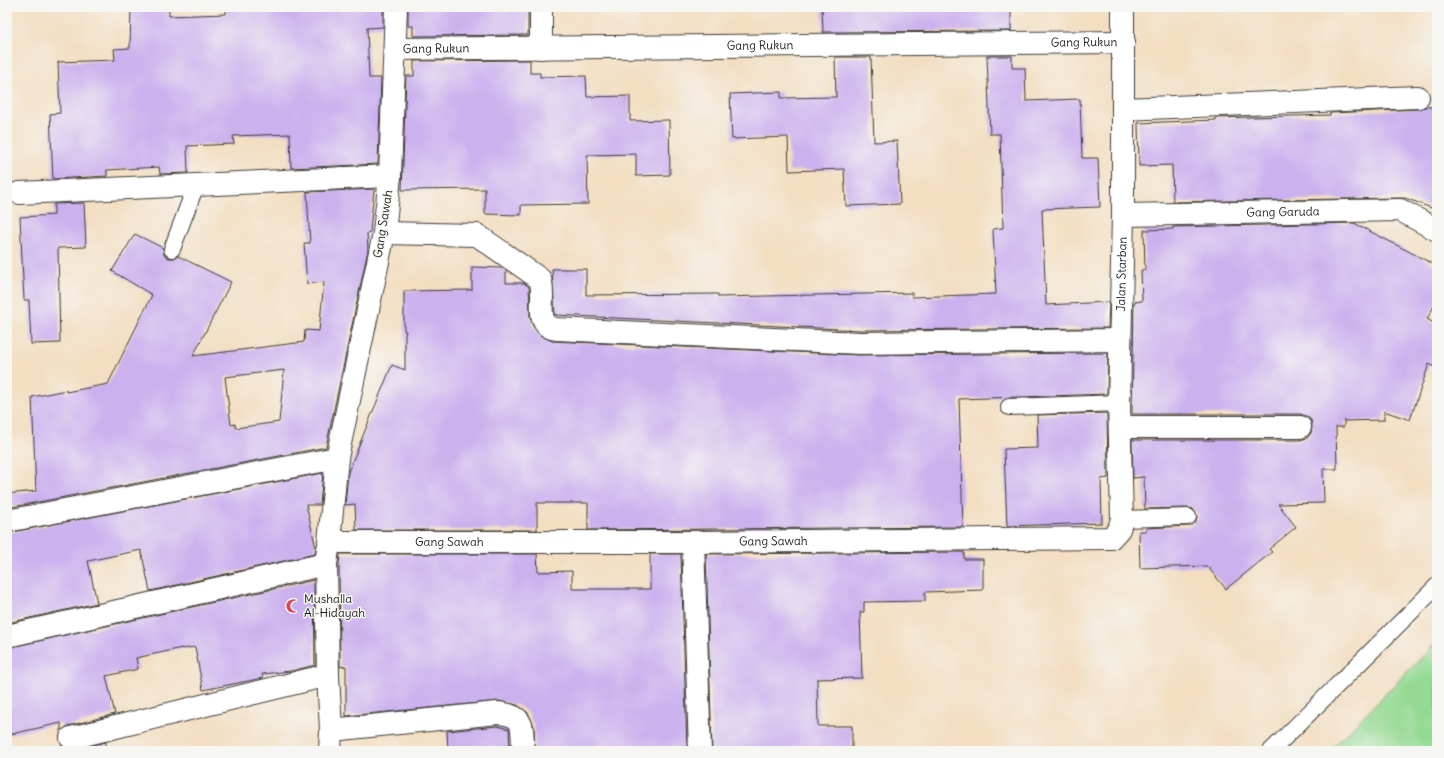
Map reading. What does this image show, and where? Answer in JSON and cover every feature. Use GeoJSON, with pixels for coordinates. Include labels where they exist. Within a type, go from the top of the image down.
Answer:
{"type":"FeatureCollection","features":[{"type":"Feature","properties":{"kind":"street","name":"Gang Sawah"},"geometry":{"type":"LineString","coordinates":[[396,7],[390,176],[384,233],[337,458],[329,542],[693,542],[1111,538],[1118,529],[1122,519]]}},
{"type":"Feature","properties":{"kind":"street"},"geometry":{"type":"LineString","coordinates":[[541,7],[541,48]]}},
{"type":"Feature","properties":{"kind":"street","name":"Jalan Starban"},"geometry":{"type":"LineString","coordinates":[[1122,519],[1119,403],[1123,215],[1123,7]]}},
{"type":"Feature","properties":{"kind":"street","name":"Gang Rukun"},"geometry":{"type":"LineString","coordinates":[[395,49],[1124,42]]}},
{"type":"Feature","properties":{"kind":"street"},"geometry":{"type":"LineString","coordinates":[[1123,110],[1418,97]]}},
{"type":"Feature","properties":{"kind":"street"},"geometry":{"type":"LineString","coordinates":[[19,193],[390,176]]}},
{"type":"Feature","properties":{"kind":"street","name":"Gang Garuda"},"geometry":{"type":"LineString","coordinates":[[1123,215],[1400,210],[1409,213],[1437,230]]}},
{"type":"Feature","properties":{"kind":"street"},"geometry":{"type":"LineString","coordinates":[[384,233],[479,236],[540,279],[542,290],[543,321],[547,327],[556,329],[860,343],[1120,340]]}},
{"type":"Feature","properties":{"kind":"street"},"geometry":{"type":"LineString","coordinates":[[1120,427],[1300,427]]}},
{"type":"Feature","properties":{"kind":"street"},"geometry":{"type":"LineString","coordinates":[[7,521],[337,458]]}},
{"type":"Feature","properties":{"kind":"street"},"geometry":{"type":"LineString","coordinates":[[329,542],[326,564],[331,740],[497,713],[516,717],[522,725],[523,751]]}},
{"type":"Feature","properties":{"kind":"street"},"geometry":{"type":"LineString","coordinates":[[693,542],[700,751]]}},
{"type":"Feature","properties":{"kind":"street"},"geometry":{"type":"LineString","coordinates":[[7,636],[326,564]]}},
{"type":"Feature","properties":{"kind":"street"},"geometry":{"type":"LineString","coordinates":[[71,738],[328,675]]}},
{"type":"Feature","properties":{"kind":"lane"},"geometry":{"type":"LineString","coordinates":[[172,249],[196,185]]}},
{"type":"Feature","properties":{"kind":"lane"},"geometry":{"type":"LineString","coordinates":[[1009,407],[1119,403]]}},
{"type":"Feature","properties":{"kind":"lane"},"geometry":{"type":"LineString","coordinates":[[1122,519],[1188,517]]}},
{"type":"Feature","properties":{"kind":"lane"},"geometry":{"type":"LineString","coordinates":[[1271,751],[1437,586]]}},
{"type":"Feature","properties":{"kind":"green space"},"geometry":{"type":"Polygon","coordinates":[[[1437,642],[1437,751],[1329,751],[1437,642]]]}},
{"type":"Feature","properties":{"kind":"building"},"geometry":{"type":"Polygon","coordinates":[[[131,7],[169,7],[169,16],[226,14],[226,7],[383,7],[383,27],[367,28],[369,78],[381,78],[378,164],[291,168],[290,134],[233,136],[234,144],[187,146],[188,173],[160,174],[159,167],[107,170],[107,176],[53,179],[50,114],[60,113],[58,62],[115,60],[114,49],[130,48],[131,7]]]}},
{"type":"Feature","properties":{"kind":"building"},"geometry":{"type":"Polygon","coordinates":[[[408,7],[528,7],[528,35],[413,36],[413,26],[408,26],[408,7]]]}},
{"type":"Feature","properties":{"kind":"building"},"geometry":{"type":"Polygon","coordinates":[[[822,7],[1011,7],[1011,31],[823,32],[822,7]]]}},
{"type":"Feature","properties":{"kind":"building"},"geometry":{"type":"Polygon","coordinates":[[[987,56],[1012,56],[1012,68],[1025,68],[1026,101],[1080,99],[1082,158],[1098,158],[1100,207],[1042,209],[1046,305],[1109,302],[1108,328],[860,330],[555,315],[552,269],[586,269],[586,295],[718,294],[718,297],[912,293],[912,297],[996,294],[993,229],[1003,228],[1000,134],[990,134],[987,56]]]}},
{"type":"Feature","properties":{"kind":"building"},"geometry":{"type":"Polygon","coordinates":[[[835,57],[871,57],[874,142],[897,141],[900,204],[846,206],[844,169],[789,171],[788,137],[732,139],[730,94],[781,92],[781,98],[836,97],[835,57]]]}},
{"type":"Feature","properties":{"kind":"building"},"geometry":{"type":"Polygon","coordinates":[[[530,60],[530,73],[540,73],[540,77],[586,76],[587,97],[630,96],[630,121],[669,120],[670,175],[636,176],[636,154],[587,155],[588,204],[521,205],[521,215],[485,214],[485,189],[402,190],[406,76],[414,76],[414,61],[530,60]]]}},
{"type":"Feature","properties":{"kind":"building"},"geometry":{"type":"Polygon","coordinates":[[[1425,107],[1437,107],[1437,210],[1405,198],[1173,202],[1172,165],[1139,166],[1138,123],[1216,120],[1216,118],[1330,115],[1330,113],[1419,109],[1425,107]]]}},
{"type":"Feature","properties":{"kind":"building"},"geometry":{"type":"Polygon","coordinates":[[[374,189],[370,232],[367,233],[368,250],[326,447],[7,508],[7,494],[36,491],[32,397],[108,384],[152,295],[112,271],[135,234],[163,248],[164,255],[168,258],[178,256],[231,282],[193,356],[304,342],[305,330],[319,331],[324,282],[307,284],[304,243],[310,243],[307,192],[374,189]],[[284,370],[225,377],[231,425],[235,424],[236,428],[279,422],[284,370]]]}},
{"type":"Feature","properties":{"kind":"building"},"geometry":{"type":"Polygon","coordinates":[[[84,203],[86,247],[58,248],[60,343],[31,344],[29,300],[24,300],[20,217],[54,215],[54,204],[84,203]]]}},
{"type":"Feature","properties":{"kind":"building"},"geometry":{"type":"Polygon","coordinates":[[[1354,223],[1437,266],[1437,300],[1427,319],[1437,325],[1437,368],[1429,364],[1410,420],[1384,411],[1384,420],[1344,421],[1344,427],[1336,427],[1337,469],[1323,469],[1324,503],[1278,504],[1296,527],[1269,549],[1272,552],[1226,589],[1207,566],[1140,568],[1139,531],[1146,531],[1146,528],[1189,526],[1196,522],[1197,516],[1193,509],[1188,508],[1145,509],[1144,477],[1133,478],[1132,440],[1300,440],[1307,438],[1311,433],[1312,427],[1311,420],[1300,414],[1132,414],[1134,302],[1142,301],[1141,270],[1145,270],[1144,230],[1173,229],[1173,227],[1354,223]]]}},
{"type":"Feature","properties":{"kind":"building"},"geometry":{"type":"Polygon","coordinates":[[[472,267],[502,268],[506,270],[506,283],[524,283],[529,287],[530,317],[533,326],[540,335],[552,341],[859,355],[1108,353],[1107,394],[959,399],[963,527],[588,530],[588,503],[537,503],[537,530],[356,530],[355,504],[345,505],[348,472],[392,365],[405,370],[406,331],[404,331],[404,291],[472,290],[472,267]]]}},
{"type":"Feature","properties":{"kind":"building"},"geometry":{"type":"Polygon","coordinates":[[[1107,413],[1108,478],[1101,479],[1102,523],[1007,526],[1004,449],[1038,448],[1037,415],[1107,413]]]}},
{"type":"Feature","properties":{"kind":"building"},"geometry":{"type":"Polygon","coordinates":[[[323,473],[320,505],[306,505],[316,548],[315,554],[150,591],[141,550],[88,561],[97,603],[7,623],[7,533],[323,473]]]}},
{"type":"Feature","properties":{"kind":"building"},"geometry":{"type":"Polygon","coordinates":[[[964,552],[964,559],[983,559],[983,590],[925,592],[925,601],[864,602],[864,612],[860,612],[862,678],[817,679],[818,726],[852,726],[852,751],[712,751],[706,554],[964,552]]]}},
{"type":"Feature","properties":{"kind":"building"},"geometry":{"type":"Polygon","coordinates":[[[340,554],[537,554],[538,572],[572,571],[572,589],[650,589],[650,554],[681,554],[687,751],[535,751],[534,726],[528,713],[517,705],[499,701],[346,716],[346,666],[340,667],[340,554]]]}},
{"type":"Feature","properties":{"kind":"building"},"geometry":{"type":"Polygon","coordinates":[[[314,580],[315,665],[291,671],[262,674],[263,678],[203,690],[195,647],[182,648],[136,658],[138,669],[106,676],[115,714],[68,726],[61,731],[61,723],[7,735],[7,648],[314,580]]]}},
{"type":"Feature","properties":{"kind":"building"},"geometry":{"type":"Polygon","coordinates":[[[497,726],[509,729],[510,751],[448,751],[447,731],[497,726]]]}},
{"type":"Feature","properties":{"kind":"building"},"geometry":{"type":"Polygon","coordinates":[[[106,742],[106,751],[62,751],[62,746],[67,750],[74,750],[106,742]]]}},
{"type":"Feature","properties":{"kind":"place","name":"Mushalla Al-Hidayah"},"geometry":{"type":"Point","coordinates":[293,606]}}]}
